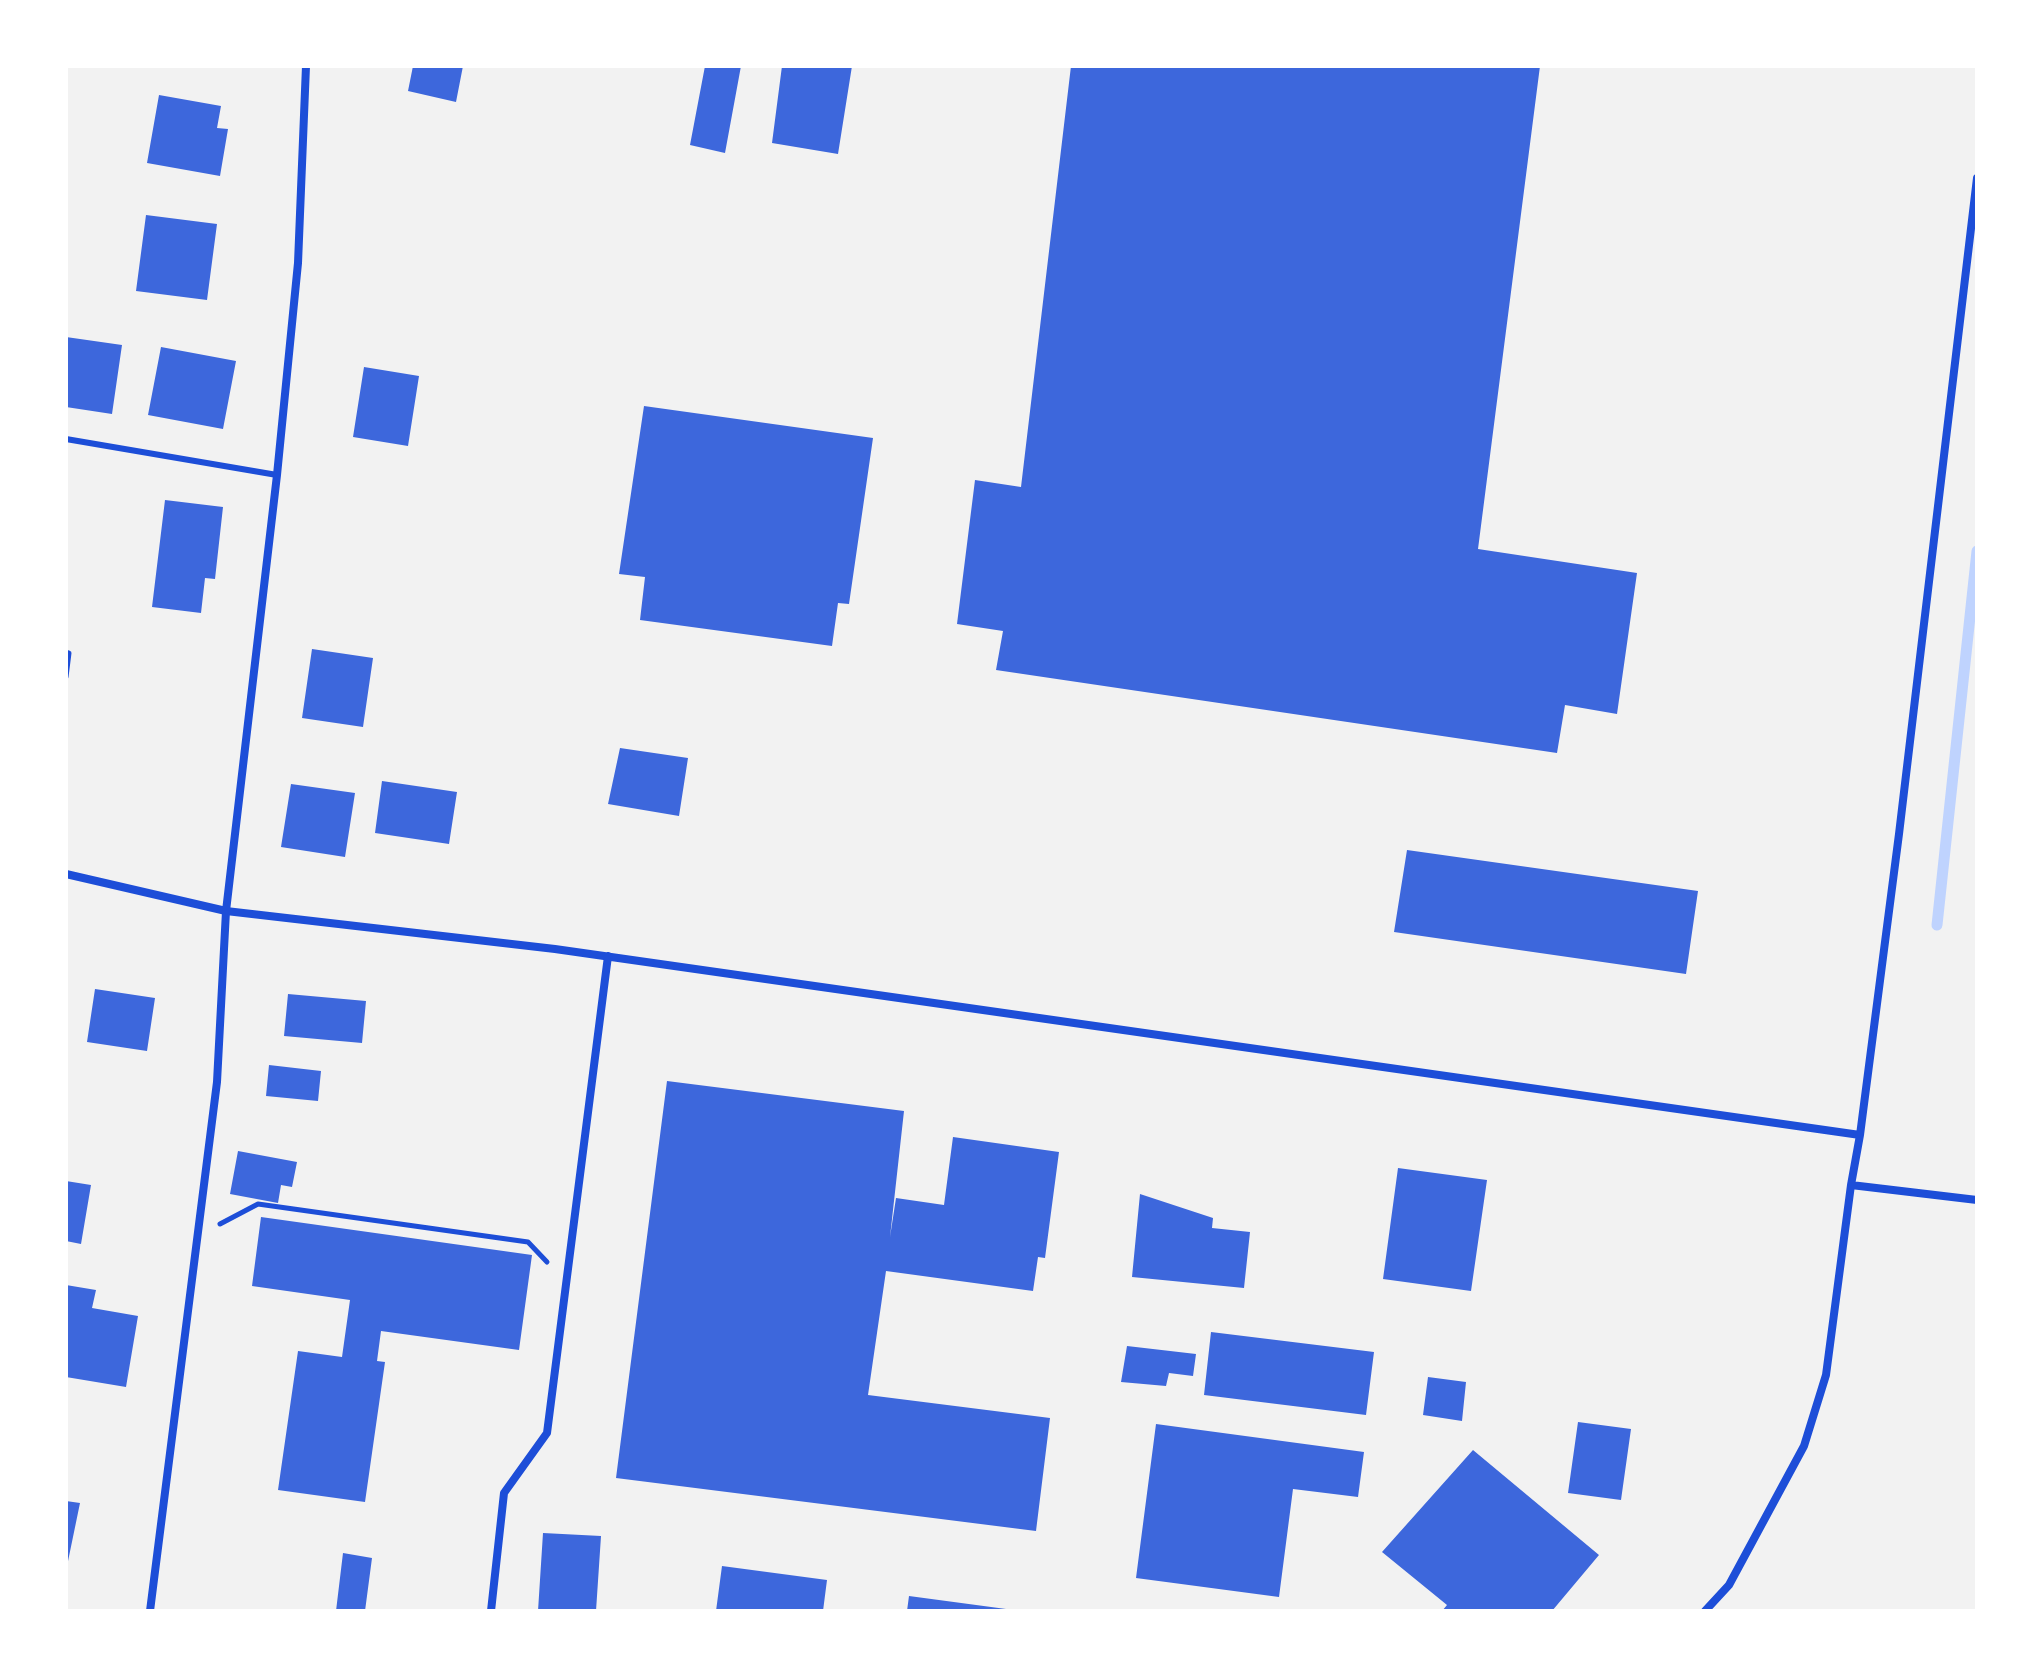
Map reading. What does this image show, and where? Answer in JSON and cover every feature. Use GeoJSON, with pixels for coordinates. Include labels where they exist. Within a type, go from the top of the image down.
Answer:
{"type":"FeatureCollection","features":[{"type":"Feature","properties":{"kind":"street"},"geometry":{"type":"LineString","coordinates":[[150,1611],[217,1082],[226,911],[277,475],[298,263],[306,66]]}},
{"type":"Feature","properties":{"kind":"street"},"geometry":{"type":"LineString","coordinates":[[1705,1611],[1729,1585],[1804,1446],[1826,1375],[1899,834],[1977,178]]}},
{"type":"Feature","properties":{"kind":"street"},"geometry":{"type":"LineString","coordinates":[[66,874],[226,911],[608,956],[1860,1135]]}},
{"type":"Feature","properties":{"kind":"street"},"geometry":{"type":"LineString","coordinates":[[491,1611],[504,1493],[547,1433],[608,956]]}},
{"type":"Feature","properties":{"kind":"street"},"geometry":{"type":"LineString","coordinates":[[1851,1185],[1977,1200]]}},
{"type":"Feature","properties":{"kind":"lane"},"geometry":{"type":"LineString","coordinates":[[66,439],[277,475]]}},
{"type":"Feature","properties":{"kind":"path"},"geometry":{"type":"LineString","coordinates":[[66,652],[69,653],[66,677]]}},
{"type":"Feature","properties":{"kind":"path"},"geometry":{"type":"LineString","coordinates":[[198,1235],[258,1204],[528,1242],[567,1283]]}},
{"type":"Feature","properties":{"kind":"building"},"geometry":{"type":"Polygon","coordinates":[[[413,66],[463,66],[456,102],[408,91],[413,66]]]}},
{"type":"Feature","properties":{"kind":"building"},"geometry":{"type":"Polygon","coordinates":[[[705,66],[741,66],[725,153],[690,145],[705,66]]]}},
{"type":"Feature","properties":{"kind":"building"},"geometry":{"type":"Polygon","coordinates":[[[782,66],[852,66],[838,154],[772,143],[782,66]]]}},
{"type":"Feature","properties":{"kind":"building"},"geometry":{"type":"Polygon","coordinates":[[[1071,66],[1540,66],[1478,549],[1637,573],[1617,714],[1565,705],[1557,753],[996,670],[1003,631],[957,624],[975,480],[1021,487],[1071,66]]]}},
{"type":"Feature","properties":{"kind":"building"},"geometry":{"type":"Polygon","coordinates":[[[159,95],[221,106],[217,128],[228,129],[220,176],[147,163],[159,95]]]}},
{"type":"Feature","properties":{"kind":"building"},"geometry":{"type":"Polygon","coordinates":[[[146,215],[217,224],[207,300],[136,291],[146,215]]]}},
{"type":"Feature","properties":{"kind":"building"},"geometry":{"type":"Polygon","coordinates":[[[66,337],[122,345],[112,414],[66,407],[66,337]]]}},
{"type":"Feature","properties":{"kind":"building"},"geometry":{"type":"Polygon","coordinates":[[[161,347],[236,361],[223,429],[148,415],[161,347]]]}},
{"type":"Feature","properties":{"kind":"building"},"geometry":{"type":"Polygon","coordinates":[[[364,367],[419,376],[408,446],[353,437],[364,367]]]}},
{"type":"Feature","properties":{"kind":"building"},"geometry":{"type":"Polygon","coordinates":[[[644,406],[873,438],[849,604],[838,603],[832,646],[640,620],[645,577],[619,574],[644,406]]]}},
{"type":"Feature","properties":{"kind":"building"},"geometry":{"type":"Polygon","coordinates":[[[165,500],[223,507],[215,579],[205,578],[201,613],[152,607],[165,500]]]}},
{"type":"Feature","properties":{"kind":"building"},"geometry":{"type":"Polygon","coordinates":[[[312,649],[373,658],[363,727],[302,718],[312,649]]]}},
{"type":"Feature","properties":{"kind":"building"},"geometry":{"type":"Polygon","coordinates":[[[620,748],[688,758],[679,816],[608,804],[620,748]]]}},
{"type":"Feature","properties":{"kind":"building"},"geometry":{"type":"Polygon","coordinates":[[[382,781],[457,792],[449,844],[375,833],[382,781]]]}},
{"type":"Feature","properties":{"kind":"building"},"geometry":{"type":"Polygon","coordinates":[[[291,784],[355,793],[345,857],[281,847],[291,784]]]}},
{"type":"Feature","properties":{"kind":"building"},"geometry":{"type":"Polygon","coordinates":[[[1407,850],[1698,891],[1686,974],[1394,932],[1407,850]]]}},
{"type":"Feature","properties":{"kind":"building"},"geometry":{"type":"Polygon","coordinates":[[[95,989],[155,998],[147,1051],[87,1042],[95,989]]]}},
{"type":"Feature","properties":{"kind":"building"},"geometry":{"type":"Polygon","coordinates":[[[288,994],[366,1001],[362,1043],[284,1036],[288,994]]]}},
{"type":"Feature","properties":{"kind":"building"},"geometry":{"type":"Polygon","coordinates":[[[269,1065],[321,1071],[318,1101],[266,1096],[269,1065]]]}},
{"type":"Feature","properties":{"kind":"building"},"geometry":{"type":"Polygon","coordinates":[[[667,1081],[904,1111],[890,1237],[896,1198],[944,1205],[953,1137],[1059,1152],[1045,1258],[1038,1257],[1033,1291],[886,1271],[868,1395],[1050,1418],[1036,1531],[616,1478],[667,1081]]]}},
{"type":"Feature","properties":{"kind":"building"},"geometry":{"type":"Polygon","coordinates":[[[238,1151],[297,1162],[292,1187],[281,1185],[278,1203],[230,1194],[238,1151]]]}},
{"type":"Feature","properties":{"kind":"building"},"geometry":{"type":"Polygon","coordinates":[[[1398,1168],[1487,1180],[1471,1291],[1383,1279],[1398,1168]]]}},
{"type":"Feature","properties":{"kind":"building"},"geometry":{"type":"Polygon","coordinates":[[[66,1181],[91,1185],[81,1244],[66,1241],[66,1181]]]}},
{"type":"Feature","properties":{"kind":"building"},"geometry":{"type":"Polygon","coordinates":[[[1140,1194],[1213,1218],[1212,1228],[1250,1232],[1244,1288],[1132,1277],[1140,1194]]]}},
{"type":"Feature","properties":{"kind":"building"},"geometry":{"type":"Polygon","coordinates":[[[261,1217],[532,1255],[519,1350],[381,1331],[377,1361],[385,1362],[365,1502],[278,1490],[298,1351],[342,1357],[350,1300],[252,1286],[261,1217]]]}},
{"type":"Feature","properties":{"kind":"building"},"geometry":{"type":"Polygon","coordinates":[[[66,1285],[96,1290],[92,1308],[138,1316],[126,1387],[66,1377],[66,1285]]]}},
{"type":"Feature","properties":{"kind":"building"},"geometry":{"type":"Polygon","coordinates":[[[1211,1332],[1374,1352],[1366,1415],[1204,1395],[1211,1332]]]}},
{"type":"Feature","properties":{"kind":"building"},"geometry":{"type":"Polygon","coordinates":[[[1127,1346],[1196,1354],[1193,1376],[1169,1373],[1166,1386],[1121,1382],[1127,1346]]]}},
{"type":"Feature","properties":{"kind":"building"},"geometry":{"type":"Polygon","coordinates":[[[1428,1377],[1466,1382],[1462,1421],[1423,1415],[1428,1377]]]}},
{"type":"Feature","properties":{"kind":"building"},"geometry":{"type":"Polygon","coordinates":[[[1578,1422],[1631,1429],[1621,1500],[1568,1493],[1578,1422]]]}},
{"type":"Feature","properties":{"kind":"building"},"geometry":{"type":"Polygon","coordinates":[[[1156,1424],[1364,1452],[1358,1497],[1293,1489],[1279,1597],[1136,1578],[1156,1424]]]}},
{"type":"Feature","properties":{"kind":"building"},"geometry":{"type":"Polygon","coordinates":[[[1473,1450],[1599,1555],[1552,1611],[1442,1611],[1447,1605],[1382,1552],[1473,1450]]]}},
{"type":"Feature","properties":{"kind":"building"},"geometry":{"type":"Polygon","coordinates":[[[66,1501],[80,1503],[67,1566],[66,1566],[66,1501]]]}},
{"type":"Feature","properties":{"kind":"building"},"geometry":{"type":"Polygon","coordinates":[[[543,1533],[601,1536],[596,1611],[538,1611],[543,1533]]]}},
{"type":"Feature","properties":{"kind":"building"},"geometry":{"type":"Polygon","coordinates":[[[343,1553],[372,1558],[365,1611],[336,1611],[343,1553]]]}},
{"type":"Feature","properties":{"kind":"building"},"geometry":{"type":"Polygon","coordinates":[[[722,1566],[827,1580],[823,1611],[716,1611],[722,1566]]]}},
{"type":"Feature","properties":{"kind":"building"},"geometry":{"type":"Polygon","coordinates":[[[909,1596],[1006,1609],[1006,1611],[907,1611],[909,1596]]]}},
{"type":"Feature","properties":{"kind":"waterway"},"geometry":{"type":"LineString","coordinates":[[1937,925],[1977,551]]}}]}
